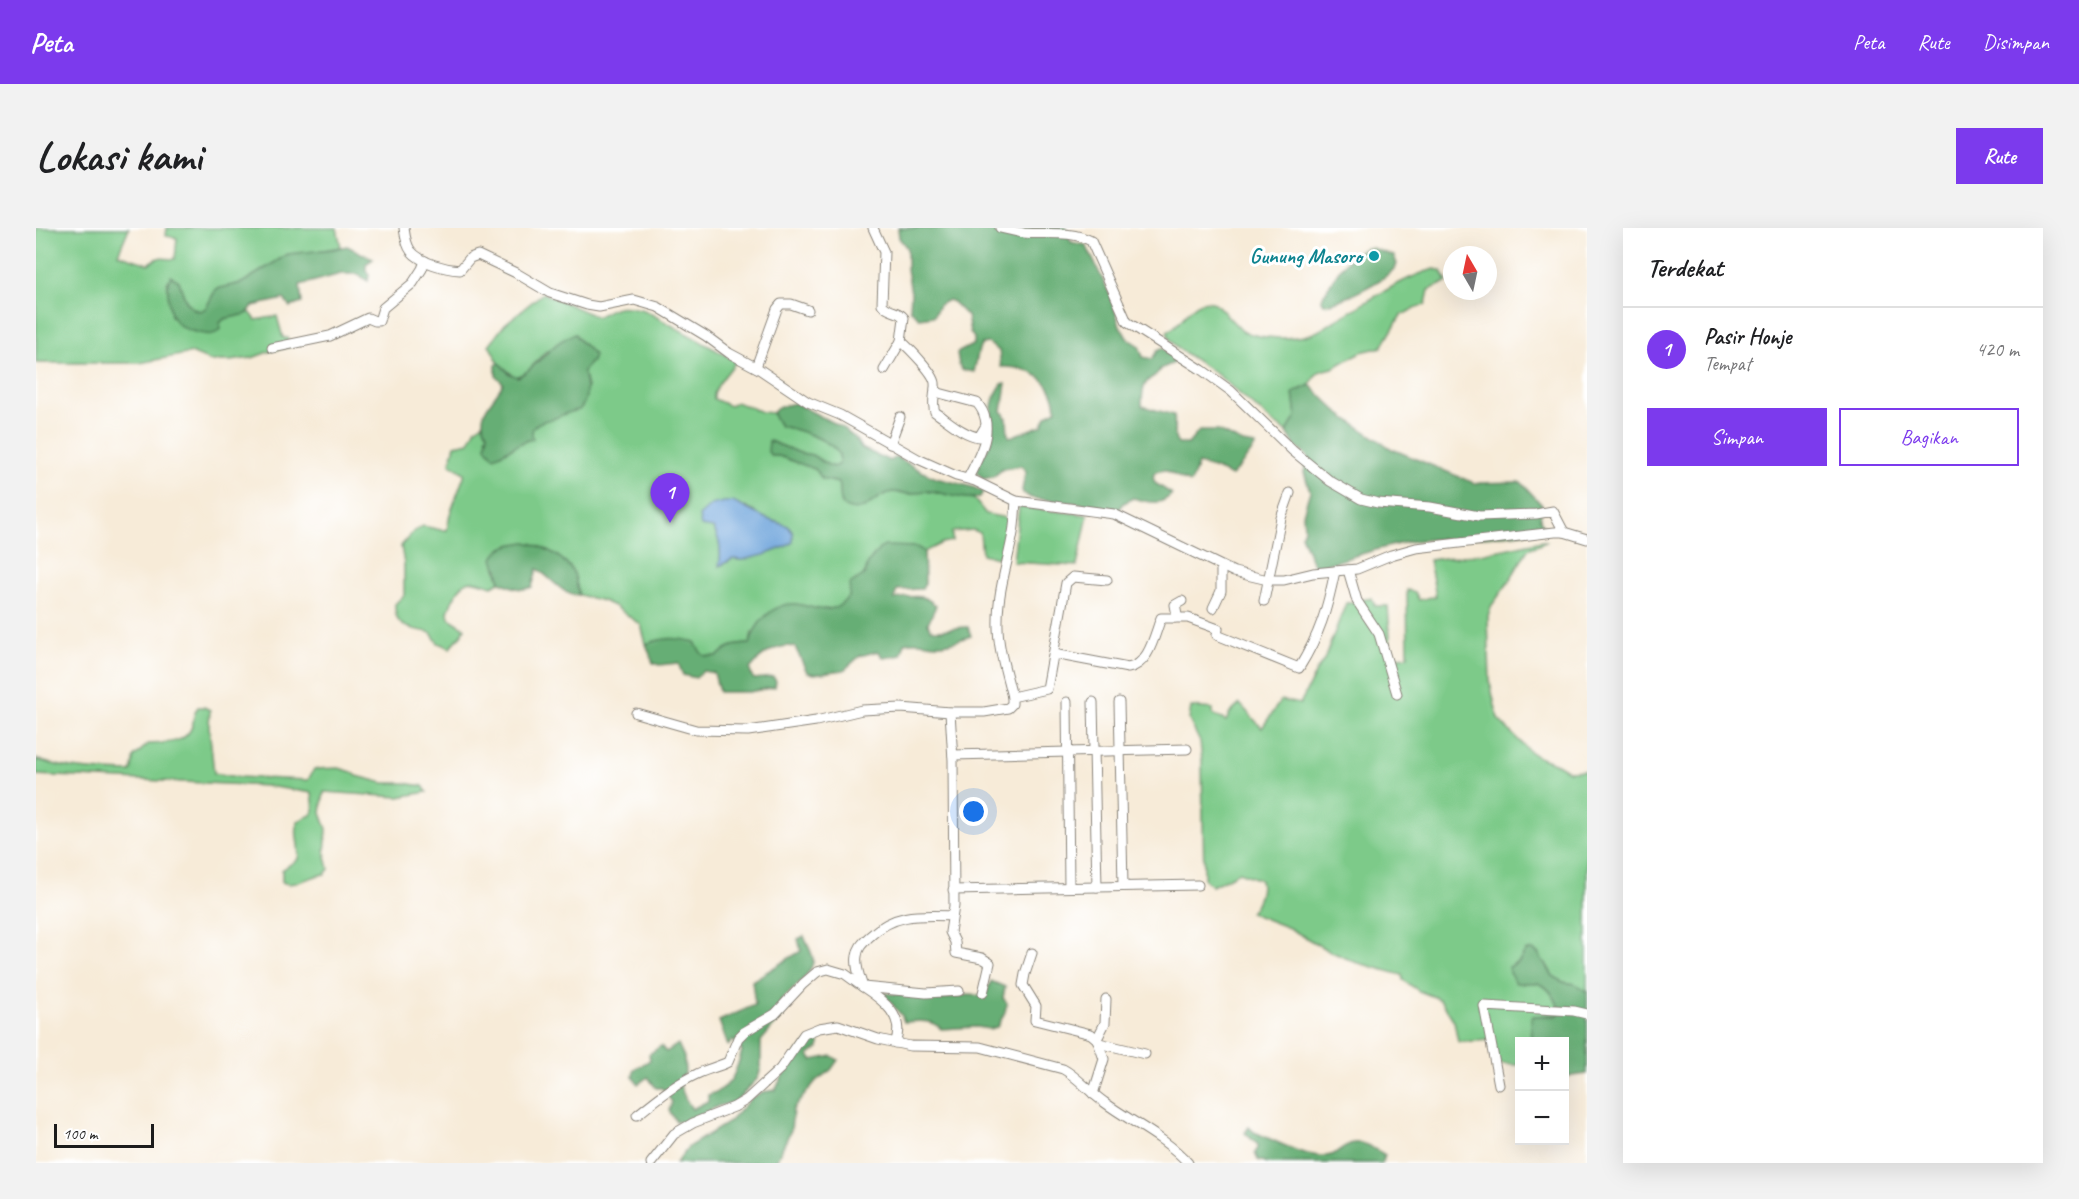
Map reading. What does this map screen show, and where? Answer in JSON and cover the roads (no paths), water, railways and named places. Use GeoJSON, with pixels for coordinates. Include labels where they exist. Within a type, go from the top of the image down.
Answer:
{"type":"FeatureCollection","features":[{"type":"Feature","properties":{"kind":"street"},"geometry":{"type":"LineString","coordinates":[[404,228],[410,250],[425,261],[460,270],[470,258],[478,255],[516,273],[550,293],[587,305],[599,306],[627,300],[658,307],[808,402],[840,415],[890,444],[956,476],[968,478],[1016,501],[1114,514],[1221,567],[1268,580],[1284,580],[1313,573],[1357,569],[1416,548],[1564,532],[1587,539]]}},
{"type":"Feature","properties":{"kind":"street"},"geometry":{"type":"LineString","coordinates":[[873,228],[884,252],[881,299],[888,310],[903,315],[901,341],[884,370]]}},
{"type":"Feature","properties":{"kind":"street"},"geometry":{"type":"LineString","coordinates":[[1000,228],[1022,233],[1070,235],[1084,237],[1091,241],[1123,313],[1132,326],[1159,341],[1221,384],[1268,425],[1293,451],[1330,481],[1361,499],[1390,505],[1430,507],[1479,516],[1536,514],[1553,511],[1564,532]]}},
{"type":"Feature","properties":{"kind":"street"},"geometry":{"type":"LineString","coordinates":[[272,348],[330,336],[366,318],[379,321],[383,308],[412,283],[425,261]]}},
{"type":"Feature","properties":{"kind":"street"},"geometry":{"type":"LineString","coordinates":[[756,367],[779,305],[786,303],[808,310]]}},
{"type":"Feature","properties":{"kind":"street"},"geometry":{"type":"LineString","coordinates":[[901,341],[933,375],[935,412],[968,434],[979,437],[985,427]]}},
{"type":"Feature","properties":{"kind":"street"},"geometry":{"type":"LineString","coordinates":[[935,389],[939,393],[979,404],[986,416],[987,431],[984,444],[968,478]]}},
{"type":"Feature","properties":{"kind":"street"},"geometry":{"type":"LineString","coordinates":[[890,444],[900,417]]}},
{"type":"Feature","properties":{"kind":"street"},"geometry":{"type":"LineString","coordinates":[[1264,601],[1281,518],[1290,493]]}},
{"type":"Feature","properties":{"kind":"street"},"geometry":{"type":"LineString","coordinates":[[636,713],[696,730],[748,731],[816,722],[862,710],[901,708],[950,712],[1008,708],[1012,704],[1012,697],[999,642],[998,622],[999,599],[1013,534],[1016,501]]}},
{"type":"Feature","properties":{"kind":"street"},"geometry":{"type":"LineString","coordinates":[[1213,608],[1221,591],[1221,567]]}},
{"type":"Feature","properties":{"kind":"street"},"geometry":{"type":"LineString","coordinates":[[1348,570],[1357,601],[1379,634],[1397,694]]}},
{"type":"Feature","properties":{"kind":"street"},"geometry":{"type":"LineString","coordinates":[[1054,654],[1133,667],[1142,663],[1161,618],[1188,618],[1218,629],[1216,635],[1299,668],[1320,630],[1328,606],[1335,571]]}},
{"type":"Feature","properties":{"kind":"street"},"geometry":{"type":"LineString","coordinates":[[1012,697],[1047,689],[1066,583],[1073,577],[1107,580]]}},
{"type":"Feature","properties":{"kind":"street"},"geometry":{"type":"LineString","coordinates":[[1175,618],[1176,605],[1182,601]]}},
{"type":"Feature","properties":{"kind":"street"},"geometry":{"type":"LineString","coordinates":[[1067,702],[1069,887]]}},
{"type":"Feature","properties":{"kind":"street"},"geometry":{"type":"LineString","coordinates":[[1093,702],[1097,887]]}},
{"type":"Feature","properties":{"kind":"street"},"geometry":{"type":"LineString","coordinates":[[1119,702],[1123,886]]}},
{"type":"Feature","properties":{"kind":"street"},"geometry":{"type":"LineString","coordinates":[[950,712],[953,755],[953,890],[950,932],[955,942],[956,952],[984,959],[990,963],[983,993]]}},
{"type":"Feature","properties":{"kind":"street"},"geometry":{"type":"LineString","coordinates":[[953,755],[1187,749]]}},
{"type":"Feature","properties":{"kind":"street"},"geometry":{"type":"LineString","coordinates":[[953,890],[1198,885]]}},
{"type":"Feature","properties":{"kind":"street"},"geometry":{"type":"LineString","coordinates":[[863,987],[856,958],[858,947],[886,922],[923,915],[952,916]]}},
{"type":"Feature","properties":{"kind":"street"},"geometry":{"type":"LineString","coordinates":[[1032,953],[1023,985],[1036,1006],[1035,1020],[1091,1034],[1098,1041],[1104,1059],[1093,1094]]}},
{"type":"Feature","properties":{"kind":"street"},"geometry":{"type":"LineString","coordinates":[[637,1115],[678,1084],[728,1062],[738,1038],[755,1024],[775,1014],[817,972],[828,969],[837,970],[851,977],[881,999],[894,1013],[898,1024],[899,1034],[895,1043]]}},
{"type":"Feature","properties":{"kind":"street"},"geometry":{"type":"LineString","coordinates":[[863,987],[926,993],[959,992]]}},
{"type":"Feature","properties":{"kind":"street"},"geometry":{"type":"LineString","coordinates":[[1098,1041],[1105,1023],[1106,999]]}},
{"type":"Feature","properties":{"kind":"street"},"geometry":{"type":"LineString","coordinates":[[1499,1085],[1484,1006],[1574,1011],[1587,1014]]}},
{"type":"Feature","properties":{"kind":"street"},"geometry":{"type":"LineString","coordinates":[[651,1163],[674,1134],[693,1123],[734,1107],[764,1085],[780,1069],[804,1034],[819,1028],[838,1025],[910,1046],[980,1047],[1052,1065],[1072,1074],[1093,1094],[1165,1143],[1188,1163]]}},
{"type":"Feature","properties":{"kind":"street"},"geometry":{"type":"LineString","coordinates":[[1098,1041],[1145,1054]]}},
{"type":"Feature","properties":{"kind":"water"},"geometry":{"type":"Polygon","coordinates":[[[733,502],[767,519],[788,526],[793,533],[793,542],[764,555],[742,560],[733,559],[719,566],[720,551],[717,536],[713,528],[701,526],[699,516],[711,505],[733,502]]]}},
{"type":"Feature","properties":{"kind":"place","name":"Gunung Masoro"},"geometry":{"type":"Point","coordinates":[1374,256]}},
{"type":"Feature","properties":{"kind":"place","name":"Pasir Honje"},"geometry":{"type":"Point","coordinates":[670,523]}}]}
